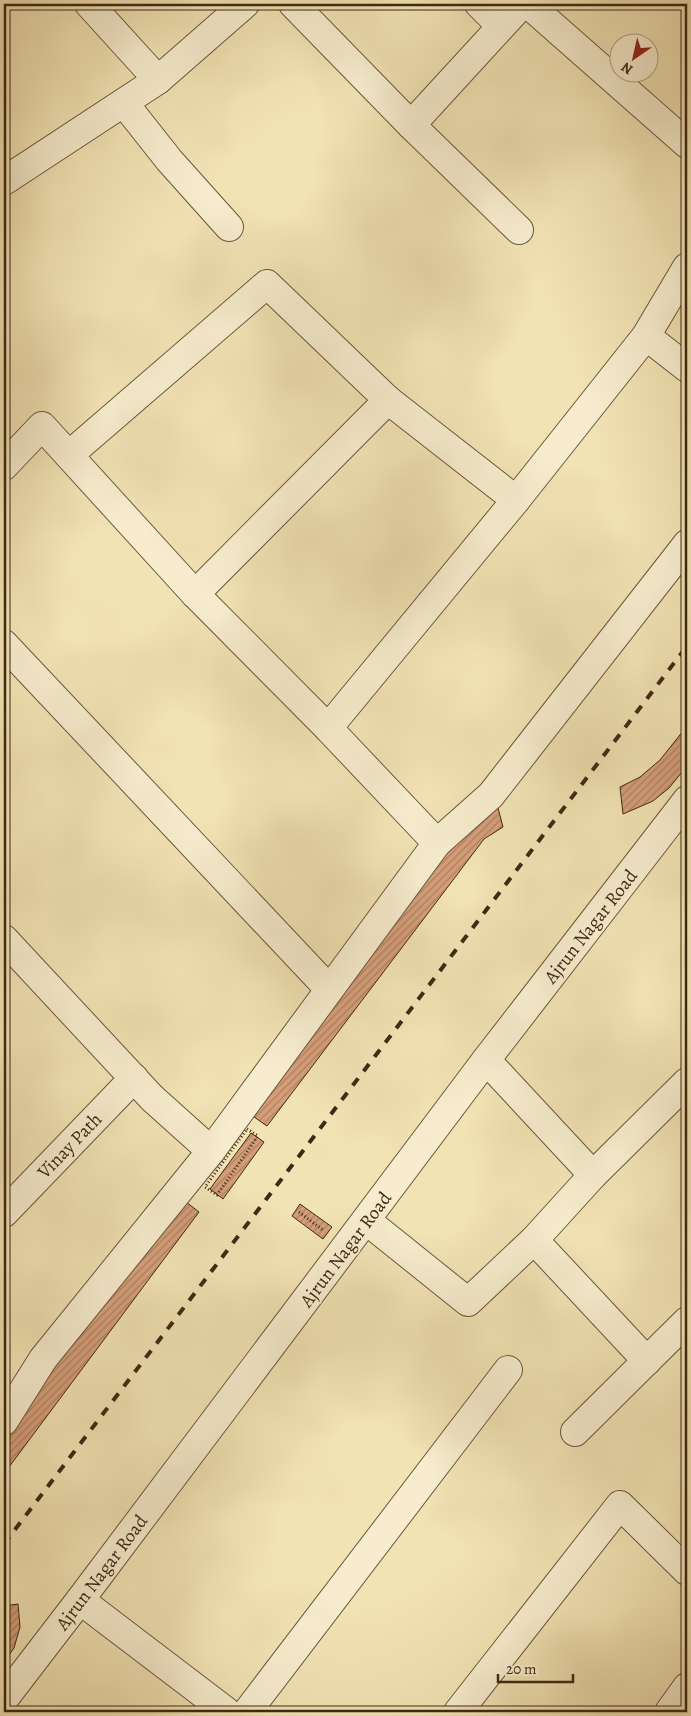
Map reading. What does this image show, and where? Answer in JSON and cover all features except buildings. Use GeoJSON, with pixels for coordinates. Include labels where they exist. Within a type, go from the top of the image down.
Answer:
{"type":"FeatureCollection","features":[{"type":"Feature","properties":{"kind":"street"},"geometry":{"type":"LineString","coordinates":[[89,4],[158,80]]}},
{"type":"Feature","properties":{"kind":"street"},"geometry":{"type":"LineString","coordinates":[[4,181],[158,80],[245,4]]}},
{"type":"Feature","properties":{"kind":"street"},"geometry":{"type":"LineString","coordinates":[[293,4],[411,125],[519,230]]}},
{"type":"Feature","properties":{"kind":"street"},"geometry":{"type":"LineString","coordinates":[[478,4],[500,26]]}},
{"type":"Feature","properties":{"kind":"street"},"geometry":{"type":"LineString","coordinates":[[411,125],[522,4]]}},
{"type":"Feature","properties":{"kind":"street"},"geometry":{"type":"LineString","coordinates":[[528,4],[687,144]]}},
{"type":"Feature","properties":{"kind":"street"},"geometry":{"type":"LineString","coordinates":[[124,103],[169,160],[229,227]]}},
{"type":"Feature","properties":{"kind":"street"},"geometry":{"type":"LineString","coordinates":[[328,728],[516,500],[646,336],[687,267]]}},
{"type":"Feature","properties":{"kind":"street"},"geometry":{"type":"LineString","coordinates":[[69,455],[267,284],[388,400],[516,500]]}},
{"type":"Feature","properties":{"kind":"street"},"geometry":{"type":"LineString","coordinates":[[646,336],[687,368]]}},
{"type":"Feature","properties":{"kind":"street"},"geometry":{"type":"LineString","coordinates":[[194,594],[388,400]]}},
{"type":"Feature","properties":{"kind":"street"},"geometry":{"type":"LineString","coordinates":[[4,466],[42,426],[194,594],[328,728],[437,844]]}},
{"type":"Feature","properties":{"kind":"street"},"geometry":{"type":"LineString","coordinates":[[4,1421],[43,1359],[211,1151],[437,844],[491,795],[687,544]]}},
{"type":"Feature","properties":{"kind":"street"},"geometry":{"type":"LineString","coordinates":[[4,644],[329,989]]}},
{"type":"Feature","properties":{"kind":"street","name":"Ajrun Nagar Road"},"geometry":{"type":"LineString","coordinates":[[4,1698],[367,1221],[486,1060],[687,800]]}},
{"type":"Feature","properties":{"kind":"street"},"geometry":{"type":"LineString","coordinates":[[8,951],[134,1078],[211,1151]]}},
{"type":"Feature","properties":{"kind":"street"},"geometry":{"type":"LineString","coordinates":[[486,1060],[593,1175]]}},
{"type":"Feature","properties":{"kind":"street","name":"Vinay Path"},"geometry":{"type":"LineString","coordinates":[[4,1213],[134,1078]]}},
{"type":"Feature","properties":{"kind":"street"},"geometry":{"type":"LineString","coordinates":[[367,1221],[468,1302],[534,1240],[593,1175],[687,1082]]}},
{"type":"Feature","properties":{"kind":"street"},"geometry":{"type":"LineString","coordinates":[[534,1240],[647,1361]]}},
{"type":"Feature","properties":{"kind":"street"},"geometry":{"type":"LineString","coordinates":[[575,1432],[687,1321]]}},
{"type":"Feature","properties":{"kind":"street"},"geometry":{"type":"LineString","coordinates":[[247,1712],[508,1370]]}},
{"type":"Feature","properties":{"kind":"street"},"geometry":{"type":"LineString","coordinates":[[458,1712],[620,1504],[683,1557]]}},
{"type":"Feature","properties":{"kind":"street"},"geometry":{"type":"LineString","coordinates":[[80,1600],[228,1712]]}},
{"type":"Feature","properties":{"kind":"street"},"geometry":{"type":"LineString","coordinates":[[669,1712],[687,1687]]}},
{"type":"Feature","properties":{"kind":"path"},"geometry":{"type":"LineString","coordinates":[[217,1196],[258,1136]]}},
{"type":"Feature","properties":{"kind":"railway"},"geometry":{"type":"LineString","coordinates":[[4,1544],[687,646]]}}]}
